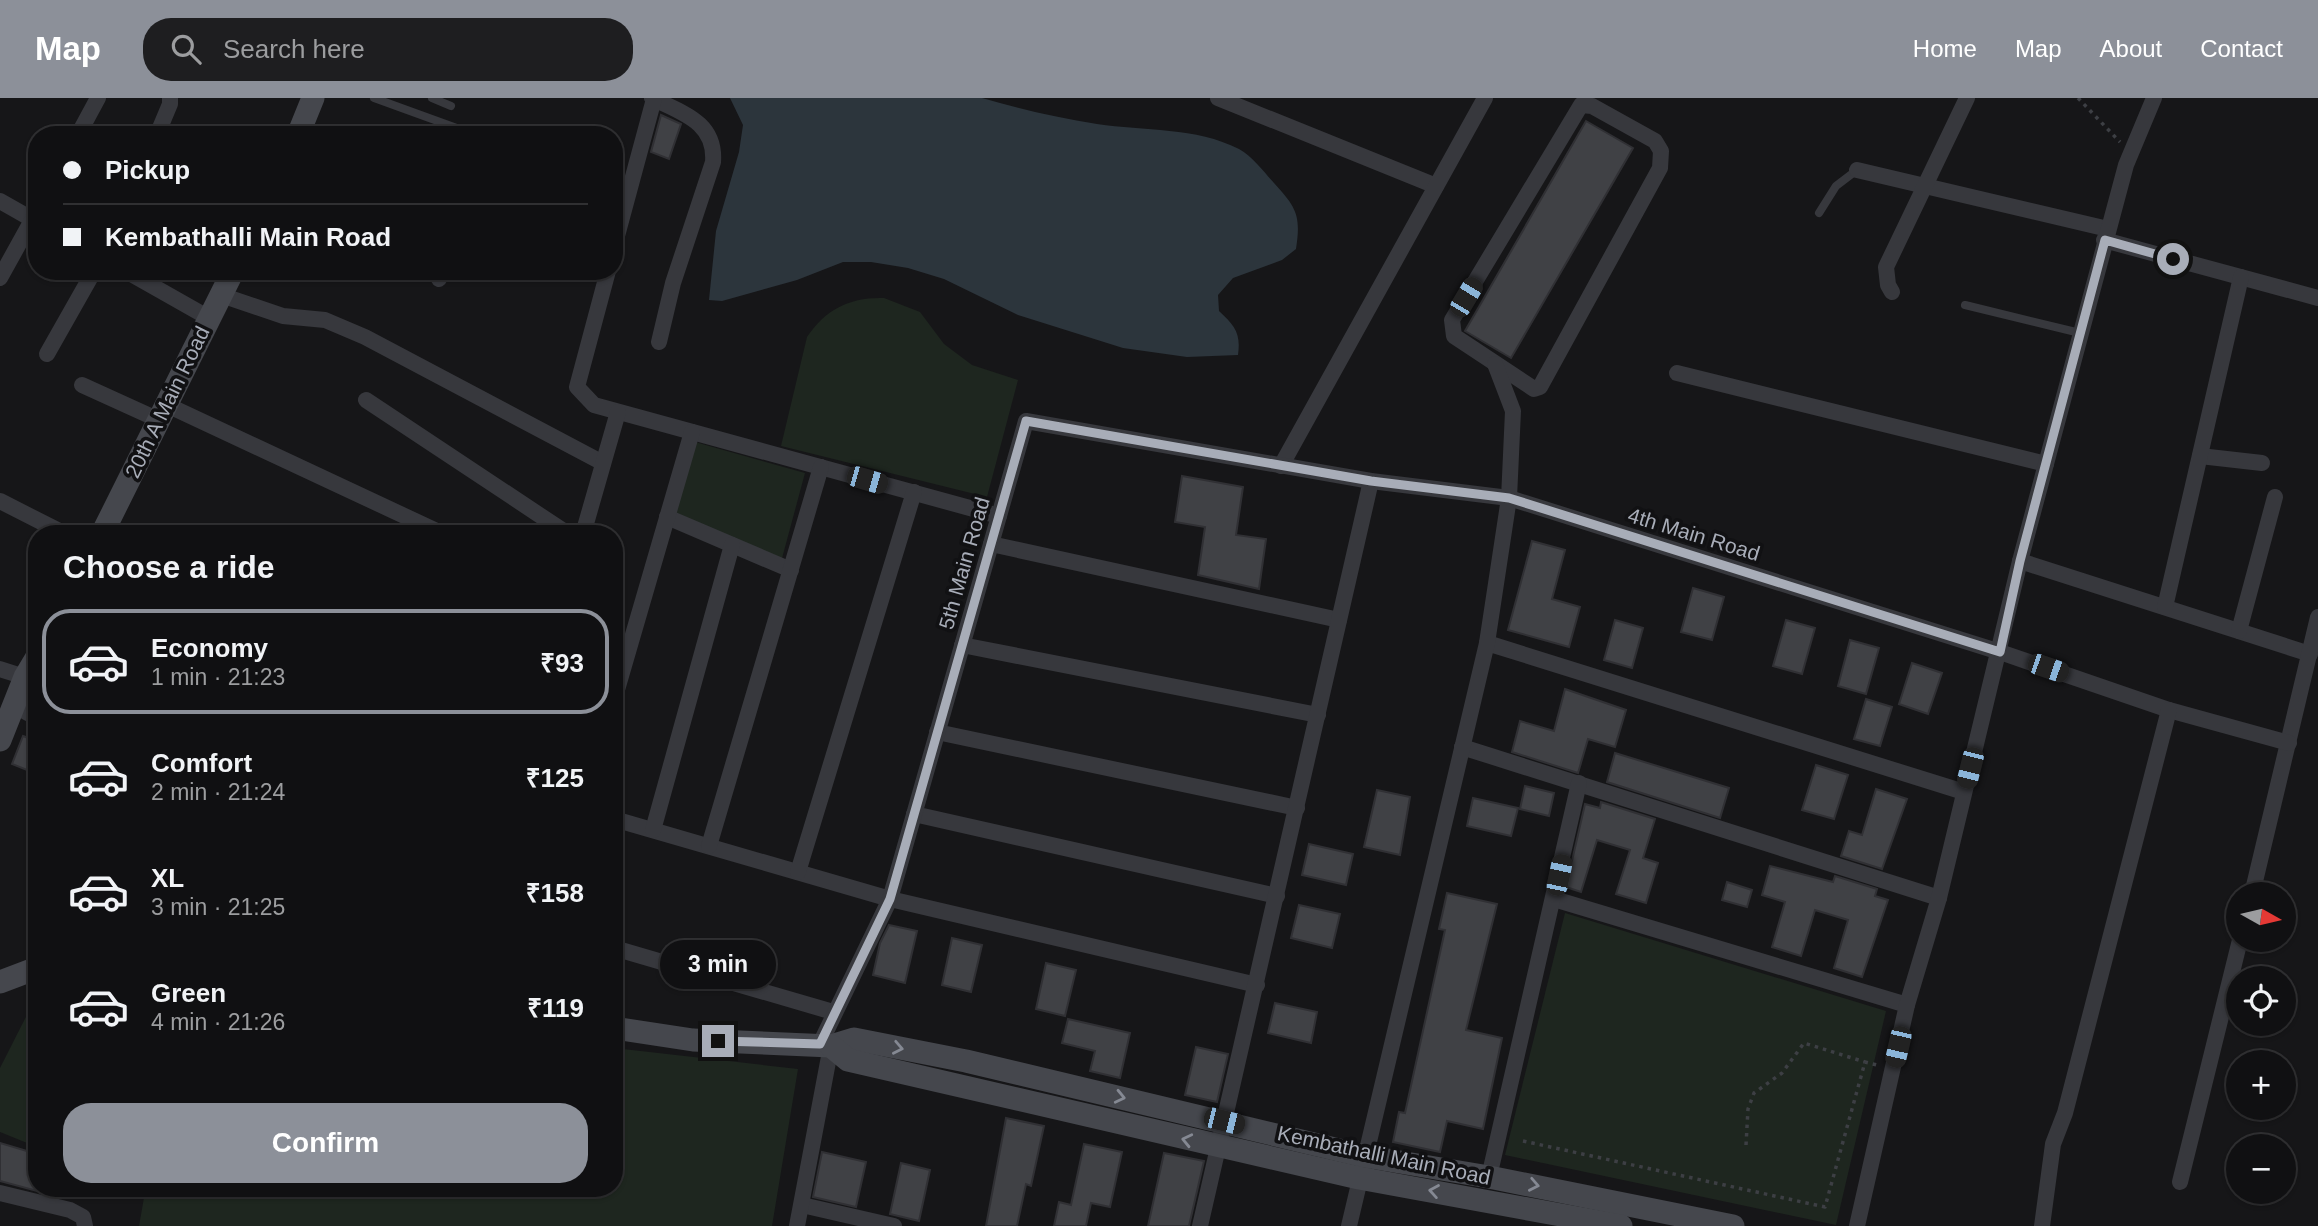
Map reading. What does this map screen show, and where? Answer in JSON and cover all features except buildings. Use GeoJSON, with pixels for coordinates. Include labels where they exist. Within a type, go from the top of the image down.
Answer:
{"type":"FeatureCollection","features":[{"type":"Feature","properties":{"kind":"street"},"geometry":{"type":"LineString","coordinates":[[83,126],[98,98]]}},
{"type":"Feature","properties":{"kind":"street"},"geometry":{"type":"LineString","coordinates":[[161,126],[170,98]]}},
{"type":"Feature","properties":{"kind":"street"},"geometry":{"type":"LineString","coordinates":[[302,126],[313,98]]}},
{"type":"Feature","properties":{"kind":"street"},"geometry":{"type":"LineString","coordinates":[[1218,98],[1436,186]]}},
{"type":"Feature","properties":{"kind":"street"},"geometry":{"type":"LineString","coordinates":[[1281,466],[1485,98]]}},
{"type":"Feature","properties":{"kind":"street"},"geometry":{"type":"LineString","coordinates":[[1892,292],[1888,285],[1886,267],[1967,98]]}},
{"type":"Feature","properties":{"kind":"street"},"geometry":{"type":"LineString","coordinates":[[1857,1226],[1907,1005],[1938,898],[2020,561],[2106,234],[2131,153],[2154,98]]}},
{"type":"Feature","properties":{"kind":"street"},"geometry":{"type":"LineString","coordinates":[[623,213],[653,99],[691,116],[708,131],[714,147],[713,162],[673,283],[659,342]]}},
{"type":"Feature","properties":{"kind":"street"},"geometry":{"type":"LineString","coordinates":[[1349,1226],[1486,643],[1509,498],[1513,411],[1494,364],[1454,336],[1452,320],[1577,108],[1592,106],[1655,141],[1661,151],[1660,168],[1541,387],[1534,389],[1494,364]]}},
{"type":"Feature","properties":{"kind":"street"},"geometry":{"type":"LineString","coordinates":[[1857,170],[2106,234],[2241,277],[2318,298]]}},
{"type":"Feature","properties":{"kind":"street"},"geometry":{"type":"LineString","coordinates":[[0,201],[28,214]]}},
{"type":"Feature","properties":{"kind":"street"},"geometry":{"type":"LineString","coordinates":[[0,278],[28,229]]}},
{"type":"Feature","properties":{"kind":"street"},"geometry":{"type":"LineString","coordinates":[[2165,607],[2241,277]]}},
{"type":"Feature","properties":{"kind":"street"},"geometry":{"type":"LineString","coordinates":[[47,354],[89,280]]}},
{"type":"Feature","properties":{"kind":"street"},"geometry":{"type":"LineString","coordinates":[[143,280],[209,318]]}},
{"type":"Feature","properties":{"kind":"street","name":"20th A Main Road"},"geometry":{"type":"LineString","coordinates":[[107,525],[228,280]]}},
{"type":"Feature","properties":{"kind":"street"},"geometry":{"type":"LineString","coordinates":[[606,280],[577,387],[593,405],[999,516]]}},
{"type":"Feature","properties":{"kind":"street"},"geometry":{"type":"LineString","coordinates":[[221,295],[283,316],[325,320],[365,337],[603,463]]}},
{"type":"Feature","properties":{"kind":"street"},"geometry":{"type":"LineString","coordinates":[[1677,373],[2046,464]]}},
{"type":"Feature","properties":{"kind":"street"},"geometry":{"type":"LineString","coordinates":[[82,385],[163,413],[422,525]]}},
{"type":"Feature","properties":{"kind":"street"},"geometry":{"type":"LineString","coordinates":[[366,400],[554,525]]}},
{"type":"Feature","properties":{"kind":"street"},"geometry":{"type":"LineString","coordinates":[[586,525],[618,412]]}},
{"type":"Feature","properties":{"kind":"street","name":"5th Main Road"},"geometry":{"type":"LineString","coordinates":[[797,1226],[833,1012],[890,899],[1026,421],[1371,481]]}},
{"type":"Feature","properties":{"kind":"street"},"geometry":{"type":"LineString","coordinates":[[623,669],[692,432]]}},
{"type":"Feature","properties":{"kind":"street"},"geometry":{"type":"LineString","coordinates":[[2200,456],[2262,463]]}},
{"type":"Feature","properties":{"kind":"street"},"geometry":{"type":"LineString","coordinates":[[709,846],[821,467]]}},
{"type":"Feature","properties":{"kind":"street"},"geometry":{"type":"LineString","coordinates":[[1200,1226],[1371,481]]}},
{"type":"Feature","properties":{"kind":"street","name":"4th Main Road"},"geometry":{"type":"LineString","coordinates":[[1371,481],[1509,498],[2000,652],[2169,710],[2290,743]]}},
{"type":"Feature","properties":{"kind":"street"},"geometry":{"type":"LineString","coordinates":[[798,872],[914,492]]}},
{"type":"Feature","properties":{"kind":"street"},"geometry":{"type":"LineString","coordinates":[[2239,631],[2275,497]]}},
{"type":"Feature","properties":{"kind":"street"},"geometry":{"type":"LineString","coordinates":[[0,501],[47,525]]}},
{"type":"Feature","properties":{"kind":"street"},"geometry":{"type":"LineString","coordinates":[[667,517],[791,570]]}},
{"type":"Feature","properties":{"kind":"street"},"geometry":{"type":"LineString","coordinates":[[991,544],[1339,621]]}},
{"type":"Feature","properties":{"kind":"street"},"geometry":{"type":"LineString","coordinates":[[653,830],[732,545]]}},
{"type":"Feature","properties":{"kind":"street"},"geometry":{"type":"LineString","coordinates":[[2020,561],[2310,654]]}},
{"type":"Feature","properties":{"kind":"street"},"geometry":{"type":"LineString","coordinates":[[2255,882],[2318,617]]}},
{"type":"Feature","properties":{"kind":"street"},"geometry":{"type":"LineString","coordinates":[[1486,643],[1964,792]]}},
{"type":"Feature","properties":{"kind":"street"},"geometry":{"type":"LineString","coordinates":[[962,645],[1318,715]]}},
{"type":"Feature","properties":{"kind":"street"},"geometry":{"type":"LineString","coordinates":[[0,669],[25,677]]}},
{"type":"Feature","properties":{"kind":"street"},"geometry":{"type":"LineString","coordinates":[[0,740],[28,672]]}},
{"type":"Feature","properties":{"kind":"street"},"geometry":{"type":"LineString","coordinates":[[13,705],[28,713]]}},
{"type":"Feature","properties":{"kind":"street"},"geometry":{"type":"LineString","coordinates":[[2042,1226],[2053,1144],[2065,1113],[2169,710]]}},
{"type":"Feature","properties":{"kind":"street"},"geometry":{"type":"LineString","coordinates":[[937,733],[1297,808]]}},
{"type":"Feature","properties":{"kind":"street"},"geometry":{"type":"LineString","coordinates":[[1462,747],[1938,898]]}},
{"type":"Feature","properties":{"kind":"street"},"geometry":{"type":"LineString","coordinates":[[1489,1177],[1579,783]]}},
{"type":"Feature","properties":{"kind":"street"},"geometry":{"type":"LineString","coordinates":[[914,814],[1277,896]]}},
{"type":"Feature","properties":{"kind":"street"},"geometry":{"type":"LineString","coordinates":[[623,822],[890,899],[1256,985]]}},
{"type":"Feature","properties":{"kind":"street"},"geometry":{"type":"LineString","coordinates":[[1554,898],[1907,1005]]}},
{"type":"Feature","properties":{"kind":"street"},"geometry":{"type":"LineString","coordinates":[[623,951],[833,1012]]}},
{"type":"Feature","properties":{"kind":"street"},"geometry":{"type":"LineString","coordinates":[[2180,1182],[2237,952]]}},
{"type":"Feature","properties":{"kind":"street"},"geometry":{"type":"LineString","coordinates":[[0,982],[28,971]]}},
{"type":"Feature","properties":{"kind":"street","name":"Kembathalli Main Road"},"geometry":{"type":"LineString","coordinates":[[623,1029],[692,1040],[826,1045],[855,1039],[967,1061],[1224,1121],[1362,1167],[1621,1226]]}},
{"type":"Feature","properties":{"kind":"street","name":"Kembathalli Main Road"},"geometry":{"type":"LineString","coordinates":[[826,1045],[848,1060],[1219,1147],[1362,1167],[1489,1177],[1733,1226]]}},
{"type":"Feature","properties":{"kind":"street"},"geometry":{"type":"LineString","coordinates":[[0,1193],[70,1210],[83,1217],[85,1226]]}},
{"type":"Feature","properties":{"kind":"street"},"geometry":{"type":"LineString","coordinates":[[802,1205],[894,1226]]}},
{"type":"Feature","properties":{"kind":"lane"},"geometry":{"type":"LineString","coordinates":[[374,98],[451,126]]}},
{"type":"Feature","properties":{"kind":"lane"},"geometry":{"type":"LineString","coordinates":[[432,98],[451,106]]}},
{"type":"Feature","properties":{"kind":"lane"},"geometry":{"type":"LineString","coordinates":[[1819,213],[1836,187],[1857,170]]}},
{"type":"Feature","properties":{"kind":"lane"},"geometry":{"type":"LineString","coordinates":[[1965,305],[2080,333]]}},
{"type":"Feature","properties":{"kind":"path"},"geometry":{"type":"LineString","coordinates":[[2078,98],[2131,153]]}},
{"type":"Feature","properties":{"kind":"path"},"geometry":{"type":"LineString","coordinates":[[1746,1145],[1748,1109],[1754,1093],[1782,1073],[1804,1043],[1893,1068]]}},
{"type":"Feature","properties":{"kind":"path"},"geometry":{"type":"LineString","coordinates":[[1523,1141],[1825,1208],[1866,1062]]}},
{"type":"Feature","properties":{"kind":"shaded area"},"geometry":{"type":"Polygon","coordinates":[[[730,98],[982,98],[1082,122],[1205,137],[1244,152],[1282,192],[1296,213],[1296,249],[1282,260],[1233,278],[1218,295],[1219,311],[1238,335],[1238,355],[1187,357],[1123,348],[1018,315],[944,279],[908,268],[871,262],[843,262],[797,280],[722,301],[709,300],[716,231],[739,152],[743,125],[730,98]]]}},
{"type":"Feature","properties":{"kind":"shaded area"},"geometry":{"type":"Polygon","coordinates":[[[884,298],[920,312],[944,344],[972,365],[1018,380],[987,497],[781,446],[807,337],[822,319],[840,307],[860,300],[884,298]]]}},
{"type":"Feature","properties":{"kind":"shaded area"},"geometry":{"type":"Polygon","coordinates":[[[695,442],[805,473],[781,562],[675,512],[695,442]]]}},
{"type":"Feature","properties":{"kind":"shaded area"},"geometry":{"type":"Polygon","coordinates":[[[1565,913],[1886,1011],[1836,1225],[1505,1155],[1565,913]]]}},
{"type":"Feature","properties":{"kind":"shaded area"},"geometry":{"type":"Polygon","coordinates":[[[28,1013],[28,1143],[0,1132],[0,1068],[28,1013]]]}},
{"type":"Feature","properties":{"kind":"shaded area"},"geometry":{"type":"Polygon","coordinates":[[[623,1049],[798,1069],[772,1226],[139,1226],[144,1197],[623,1197],[623,1049]]]}},
{"type":"Feature","properties":{"kind":"route"},"geometry":{"type":"LineString","coordinates":[[718,1041],[820,1044],[833,1012],[890,899],[1026,421],[1371,481],[1509,498],[2000,652],[2020,561],[2105,240],[2173,259]]}}]}
